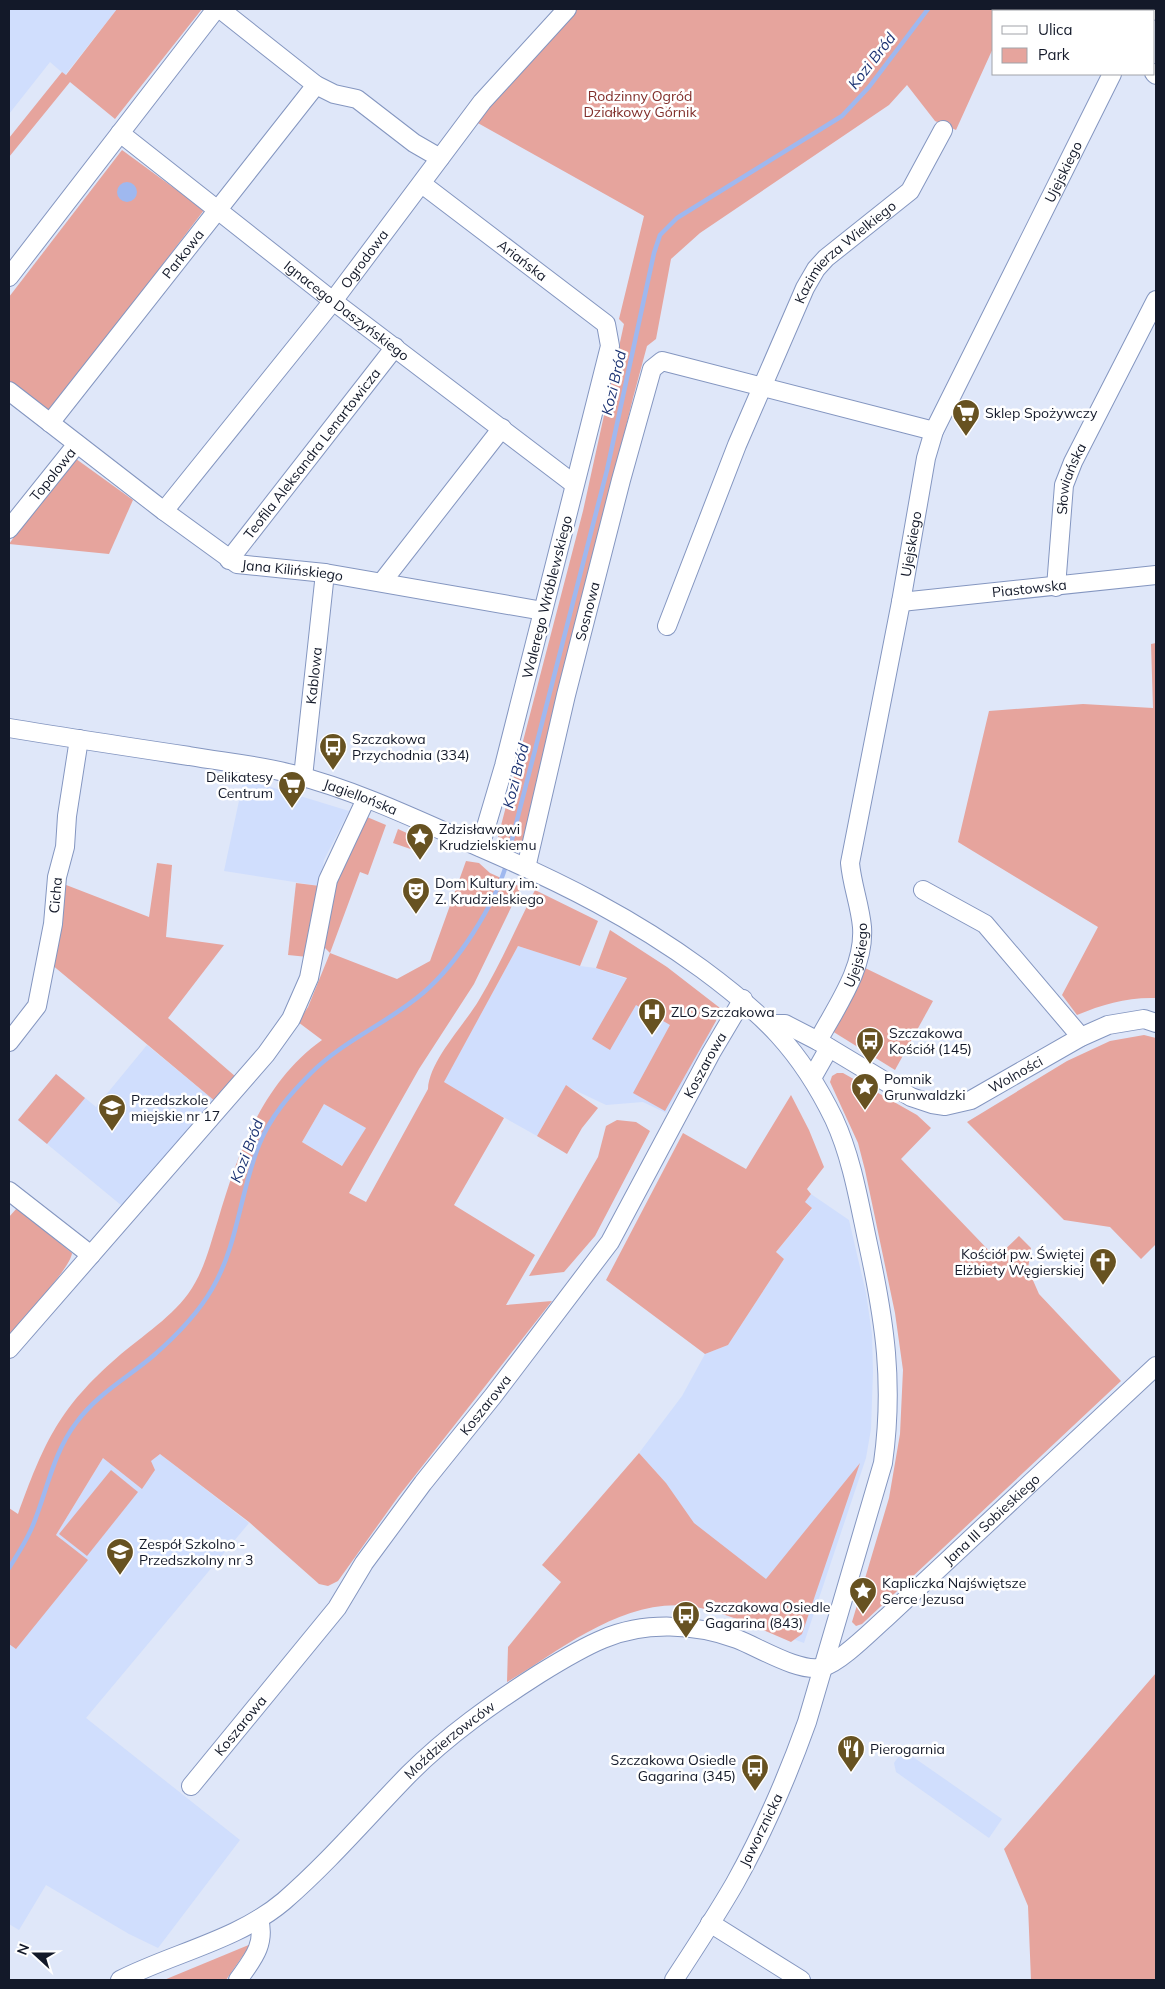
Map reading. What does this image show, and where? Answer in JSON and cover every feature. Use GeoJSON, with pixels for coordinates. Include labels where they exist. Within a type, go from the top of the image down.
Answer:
{"type":"FeatureCollection","features":[{"type":"Feature","properties":{"kind":"street"},"geometry":{"type":"LineString","coordinates":[[9,277],[216,9]]}},
{"type":"Feature","properties":{"kind":"street"},"geometry":{"type":"LineString","coordinates":[[220,9],[316,85]]}},
{"type":"Feature","properties":{"kind":"street","name":"Ogrodowa"},"geometry":{"type":"LineString","coordinates":[[164,511],[333,301],[482,102],[567,9]]}},
{"type":"Feature","properties":{"kind":"street","name":"Ujejskiego"},"geometry":{"type":"LineString","coordinates":[[812,1078],[860,956],[862,944],[861,918],[852,884],[850,863],[901,602],[926,458],[934,431],[1112,75]]}},
{"type":"Feature","properties":{"kind":"street","name":"Ariańska"},"geometry":{"type":"LineString","coordinates":[[316,85],[334,94],[357,99],[414,143],[431,171],[606,324],[610,346]]}},
{"type":"Feature","properties":{"kind":"street","name":"Parkowa"},"geometry":{"type":"LineString","coordinates":[[50,423],[316,85]]}},
{"type":"Feature","properties":{"kind":"street","name":"Kazimierza Wielkiego"},"geometry":{"type":"LineString","coordinates":[[667,626],[737,444],[805,288],[816,269],[826,258],[910,191],[943,130]]}},
{"type":"Feature","properties":{"kind":"street","name":"Ignacego Daszyńskiego"},"geometry":{"type":"LineString","coordinates":[[120,133],[219,209],[333,301],[574,484]]}},
{"type":"Feature","properties":{"kind":"street","name":"Słowiańska"},"geometry":{"type":"LineString","coordinates":[[1056,587],[1064,485],[1073,462],[1156,300]]}},
{"type":"Feature","properties":{"kind":"street","name":"Walerego Wróblewskiego"},"geometry":{"type":"LineString","coordinates":[[482,848],[610,346]]}},
{"type":"Feature","properties":{"kind":"street","name":"Teofila Aleksandra Lenartowicza"},"geometry":{"type":"LineString","coordinates":[[229,560],[395,347]]}},
{"type":"Feature","properties":{"kind":"street","name":"Sosnowa"},"geometry":{"type":"LineString","coordinates":[[524,866],[620,480],[652,369],[662,361],[763,386]]}},
{"type":"Feature","properties":{"kind":"street"},"geometry":{"type":"LineString","coordinates":[[763,386],[934,431]]}},
{"type":"Feature","properties":{"kind":"street","name":"Jana Kilińskiego"},"geometry":{"type":"LineString","coordinates":[[9,391],[236,564],[325,573],[543,611]]}},
{"type":"Feature","properties":{"kind":"street"},"geometry":{"type":"LineString","coordinates":[[382,582],[502,428]]}},
{"type":"Feature","properties":{"kind":"street","name":"Topolowa"},"geometry":{"type":"LineString","coordinates":[[9,529],[77,444]]}},
{"type":"Feature","properties":{"kind":"street","name":"Kablowa"},"geometry":{"type":"LineString","coordinates":[[303,777],[325,573]]}},
{"type":"Feature","properties":{"kind":"street","name":"Piastowska"},"geometry":{"type":"LineString","coordinates":[[901,602],[1156,576]]}},
{"type":"Feature","properties":{"kind":"street","name":"Jagiellońska"},"geometry":{"type":"LineString","coordinates":[[9,728],[254,766],[303,777],[366,799],[524,866],[585,895],[621,915],[653,935],[743,999],[769,1024],[796,1055],[812,1078]]}},
{"type":"Feature","properties":{"kind":"street","name":"Cicha"},"geometry":{"type":"LineString","coordinates":[[9,1042],[37,1006],[53,924],[57,877],[65,847],[66,816],[79,739]]}},
{"type":"Feature","properties":{"kind":"street"},"geometry":{"type":"LineString","coordinates":[[9,1349],[266,1054],[291,1019],[309,978],[328,880],[366,799]]}},
{"type":"Feature","properties":{"kind":"street"},"geometry":{"type":"LineString","coordinates":[[923,890],[985,924],[1081,1037]]}},
{"type":"Feature","properties":{"kind":"street","name":"Koszarowa"},"geometry":{"type":"LineString","coordinates":[[191,1786],[337,1608],[364,1563],[423,1483],[493,1396],[610,1242],[716,1045],[743,999]]}},
{"type":"Feature","properties":{"kind":"street","name":"Wolności"},"geometry":{"type":"LineString","coordinates":[[769,1024],[785,1024],[911,1097],[945,1106],[971,1100],[1081,1037],[1108,1025],[1144,1019],[1156,1022]]}},
{"type":"Feature","properties":{"kind":"street","name":"Jaworznicka"},"geometry":{"type":"LineString","coordinates":[[674,1980],[734,1885],[768,1820],[807,1722],[883,1463],[888,1429],[889,1390],[885,1328],[855,1184],[835,1122],[812,1078]]}},
{"type":"Feature","properties":{"kind":"street"},"geometry":{"type":"LineString","coordinates":[[9,1191],[91,1255]]}},
{"type":"Feature","properties":{"kind":"street","name":"Jana III Sobieskiego"},"geometry":{"type":"LineString","coordinates":[[824,1667],[845,1653],[880,1623],[1156,1366]]}},
{"type":"Feature","properties":{"kind":"street","name":"Moździerzowców"},"geometry":{"type":"LineString","coordinates":[[120,1980],[259,1919],[283,1902],[410,1774],[457,1731],[523,1685],[583,1648],[606,1637],[633,1630],[660,1627],[711,1631],[790,1662],[812,1668],[824,1667]]}},
{"type":"Feature","properties":{"kind":"street"},"geometry":{"type":"LineString","coordinates":[[238,1980],[260,1948],[262,1929],[259,1919]]}},
{"type":"Feature","properties":{"kind":"street"},"geometry":{"type":"LineString","coordinates":[[710,1924],[801,1980]]}},
{"type":"Feature","properties":{"kind":"shaded area"},"geometry":{"type":"Polygon","coordinates":[[[9,9],[117,9],[65,75],[50,62],[9,114],[9,9]]]}},
{"type":"Feature","properties":{"kind":"shaded area"},"geometry":{"type":"Polygon","coordinates":[[[243,782],[261,784],[349,811],[324,860],[320,886],[224,871],[243,782]]]}},
{"type":"Feature","properties":{"kind":"shaded area"},"geometry":{"type":"Polygon","coordinates":[[[518,946],[580,966],[596,968],[716,1011],[711,1032],[666,1113],[643,1102],[606,1105],[566,1086],[537,1136],[443,1083],[518,946]]]}},
{"type":"Feature","properties":{"kind":"shaded area","name":"Przedszkole miejskie nr 17"},"geometry":{"type":"Polygon","coordinates":[[[147,1045],[216,1102],[127,1210],[18,1120],[56,1074],[96,1107],[147,1045]]]}},
{"type":"Feature","properties":{"kind":"shaded area"},"geometry":{"type":"Polygon","coordinates":[[[324,1104],[366,1128],[343,1166],[302,1142],[324,1104]]]}},
{"type":"Feature","properties":{"kind":"shaded area"},"geometry":{"type":"Polygon","coordinates":[[[811,1194],[849,1220],[866,1293],[872,1334],[873,1372],[871,1429],[866,1458],[804,1643],[630,1579],[666,1483],[639,1453],[682,1396],[705,1354],[728,1345],[784,1259],[776,1252],[812,1209],[804,1202],[811,1194]]]}},
{"type":"Feature","properties":{"kind":"shaded area"},"geometry":{"type":"Polygon","coordinates":[[[151,1447],[249,1523],[86,1718],[240,1840],[158,1948],[129,1934],[46,1885],[19,1930],[9,1924],[9,1615],[62,1539],[56,1535],[103,1458],[151,1447]]]}},
{"type":"Feature","properties":{"kind":"shaded area"},"geometry":{"type":"Polygon","coordinates":[[[903,1750],[1002,1819],[989,1838],[896,1772],[894,1763],[903,1750]]]}},
{"type":"Feature","properties":{"kind":"green space"},"geometry":{"type":"Polygon","coordinates":[[[117,9],[202,9],[115,119],[70,82],[9,157],[9,138],[62,72],[66,75],[117,9]]]}},
{"type":"Feature","properties":{"kind":"green space","name":"Rodzinny Ogród Działkowy Górnik"},"geometry":{"type":"Polygon","coordinates":[[[574,9],[1140,9],[992,10],[992,50],[956,130],[935,121],[907,85],[889,105],[700,233],[671,259],[656,339],[647,346],[633,398],[523,848],[498,837],[583,511],[624,324],[619,319],[644,216],[476,122],[574,9]]]}},
{"type":"Feature","properties":{"kind":"green space"},"geometry":{"type":"Polygon","coordinates":[[[122,150],[204,210],[50,413],[9,381],[9,297],[122,150]]]}},
{"type":"Feature","properties":{"kind":"green space"},"geometry":{"type":"Polygon","coordinates":[[[72,456],[133,500],[109,554],[9,544],[72,456]]]}},
{"type":"Feature","properties":{"kind":"green space"},"geometry":{"type":"Polygon","coordinates":[[[1156,643],[1156,998],[1116,1002],[1077,1015],[1062,995],[1098,927],[958,842],[989,711],[1083,704],[1153,708],[1151,644],[1156,643]]]}},
{"type":"Feature","properties":{"kind":"green space"},"geometry":{"type":"Polygon","coordinates":[[[367,817],[386,825],[368,875],[360,872],[330,953],[322,945],[334,883],[367,817]]]}},
{"type":"Feature","properties":{"kind":"green space"},"geometry":{"type":"Polygon","coordinates":[[[398,829],[422,840],[425,854],[393,843],[398,829]]]}},
{"type":"Feature","properties":{"kind":"green space"},"geometry":{"type":"Polygon","coordinates":[[[466,861],[479,863],[490,873],[521,887],[474,984],[419,1069],[349,1193],[366,1202],[428,1089],[434,1067],[487,987],[535,890],[598,921],[580,966],[518,946],[444,1082],[504,1118],[454,1205],[535,1255],[506,1305],[552,1301],[398,1497],[338,1581],[328,1586],[319,1584],[249,1522],[160,1454],[151,1461],[155,1470],[142,1489],[103,1458],[56,1535],[88,1560],[16,1649],[9,1644],[9,1508],[18,1514],[44,1449],[65,1414],[78,1397],[112,1362],[162,1321],[194,1286],[206,1258],[234,1170],[255,1121],[283,1077],[301,1057],[322,1040],[298,1022],[308,1007],[330,953],[397,979],[430,961],[466,861]],[[324,1104],[302,1142],[342,1166],[366,1128],[324,1104]]]}},
{"type":"Feature","properties":{"kind":"green space"},"geometry":{"type":"Polygon","coordinates":[[[157,863],[172,865],[166,937],[224,945],[168,1018],[236,1077],[216,1102],[51,964],[61,883],[149,917],[157,863]]]}},
{"type":"Feature","properties":{"kind":"green space"},"geometry":{"type":"Polygon","coordinates":[[[296,883],[320,886],[308,957],[288,955],[296,883]]]}},
{"type":"Feature","properties":{"kind":"green space"},"geometry":{"type":"Polygon","coordinates":[[[610,930],[667,967],[720,1008],[716,1021],[665,1111],[633,1093],[670,1025],[636,1005],[610,1050],[592,1039],[627,978],[596,968],[610,930]]]}},
{"type":"Feature","properties":{"kind":"green space"},"geometry":{"type":"Polygon","coordinates":[[[863,967],[933,1001],[895,1070],[832,1031],[863,967]]]}},
{"type":"Feature","properties":{"kind":"green space"},"geometry":{"type":"Polygon","coordinates":[[[1144,1035],[1156,1038],[1156,1244],[1141,1259],[1110,1227],[1064,1220],[967,1122],[1067,1061],[1110,1041],[1144,1035]]]}},
{"type":"Feature","properties":{"kind":"green space"},"geometry":{"type":"Polygon","coordinates":[[[837,1073],[843,1073],[917,1115],[931,1128],[901,1159],[996,1258],[1019,1236],[1031,1248],[1028,1269],[1039,1294],[1121,1381],[862,1624],[856,1626],[852,1622],[889,1498],[900,1434],[903,1370],[895,1313],[865,1170],[858,1143],[830,1082],[832,1076],[837,1073]]]}},
{"type":"Feature","properties":{"kind":"green space"},"geometry":{"type":"Polygon","coordinates":[[[56,1074],[85,1098],[47,1144],[18,1120],[56,1074]]]}},
{"type":"Feature","properties":{"kind":"green space"},"geometry":{"type":"Polygon","coordinates":[[[566,1085],[598,1108],[582,1128],[567,1154],[537,1136],[566,1085]]]}},
{"type":"Feature","properties":{"kind":"green space"},"geometry":{"type":"Polygon","coordinates":[[[791,1095],[809,1130],[824,1167],[807,1189],[811,1194],[805,1202],[812,1208],[776,1252],[784,1259],[728,1345],[705,1354],[606,1280],[683,1133],[746,1169],[791,1095]]]}},
{"type":"Feature","properties":{"kind":"green space"},"geometry":{"type":"Polygon","coordinates":[[[617,1120],[636,1122],[650,1131],[595,1236],[564,1272],[529,1276],[598,1157],[606,1126],[617,1120]]]}},
{"type":"Feature","properties":{"kind":"green space"},"geometry":{"type":"Polygon","coordinates":[[[17,1208],[72,1253],[55,1282],[9,1335],[9,1217],[17,1208]]]}},
{"type":"Feature","properties":{"kind":"green space"},"geometry":{"type":"Polygon","coordinates":[[[639,1453],[666,1483],[694,1523],[766,1579],[860,1463],[802,1634],[791,1642],[742,1621],[703,1608],[690,1606],[665,1606],[640,1610],[616,1618],[593,1629],[507,1682],[508,1647],[561,1582],[542,1565],[639,1453]]]}},
{"type":"Feature","properties":{"kind":"green space"},"geometry":{"type":"Polygon","coordinates":[[[111,1470],[138,1492],[87,1556],[59,1534],[111,1470]]]}},
{"type":"Feature","properties":{"kind":"green space"},"geometry":{"type":"Polygon","coordinates":[[[1156,1673],[1156,1980],[1031,1980],[1028,1906],[1004,1849],[1156,1673]]]}},
{"type":"Feature","properties":{"kind":"green space"},"geometry":{"type":"Polygon","coordinates":[[[251,1944],[226,1980],[164,1980],[251,1944]]]}},
{"type":"Feature","properties":{"kind":"water"},"geometry":{"type":"Polygon","coordinates":[[[123,182],[131,182],[137,188],[137,196],[131,202],[123,202],[117,196],[117,188],[123,182]]]}},
{"type":"Feature","properties":{"kind":"waterway","name":"Kozi Bród"},"geometry":{"type":"LineString","coordinates":[[508,855],[607,470],[654,253],[660,235],[677,218],[842,116],[869,87],[928,9]]}},
{"type":"Feature","properties":{"kind":"waterway","name":"Kozi Bród"},"geometry":{"type":"LineString","coordinates":[[9,1568],[31,1531],[56,1459],[76,1423],[93,1403],[153,1356],[178,1333],[200,1308],[212,1289],[228,1255],[247,1181],[259,1145],[281,1106],[324,1061],[395,1014],[436,981],[461,950],[484,915],[494,897],[507,862]]}},
{"type":"Feature","properties":{"kind":"place","name":"Sklep Spożywczy"},"geometry":{"type":"Point","coordinates":[966,437]}},
{"type":"Feature","properties":{"kind":"place","name":"Szczakowa Przychodnia (334)"},"geometry":{"type":"Point","coordinates":[333,771]}},
{"type":"Feature","properties":{"kind":"place","name":"Delikatesy Centrum"},"geometry":{"type":"Point","coordinates":[292,809]}},
{"type":"Feature","properties":{"kind":"place","name":"Zdzisławowi Krudzielskiemu"},"geometry":{"type":"Point","coordinates":[420,861]}},
{"type":"Feature","properties":{"kind":"place","name":"Dom Kultury im. Z. Krudzielskiego"},"geometry":{"type":"Point","coordinates":[416,915]}},
{"type":"Feature","properties":{"kind":"place","name":"ZLO Szczakowa"},"geometry":{"type":"Point","coordinates":[652,1036]}},
{"type":"Feature","properties":{"kind":"place","name":"Szczakowa Kościół (145)"},"geometry":{"type":"Point","coordinates":[870,1065]}},
{"type":"Feature","properties":{"kind":"place","name":"Pomnik Grunwaldzki"},"geometry":{"type":"Point","coordinates":[865,1111]}},
{"type":"Feature","properties":{"kind":"place","name":"Przedszkole miejskie nr 17"},"geometry":{"type":"Point","coordinates":[112,1132]}},
{"type":"Feature","properties":{"kind":"place","name":"Kościół pw. Świętej Elżbiety Węgierskiej"},"geometry":{"type":"Point","coordinates":[1103,1286]}},
{"type":"Feature","properties":{"kind":"place","name":"Zespół Szkolno - Przedszkolny nr 3"},"geometry":{"type":"Point","coordinates":[120,1576]}},
{"type":"Feature","properties":{"kind":"place","name":"Kapliczka Najświętsze Serce Jezusa"},"geometry":{"type":"Point","coordinates":[863,1615]}},
{"type":"Feature","properties":{"kind":"place","name":"Szczakowa Osiedle Gagarina (843)"},"geometry":{"type":"Point","coordinates":[686,1639]}},
{"type":"Feature","properties":{"kind":"place","name":"Pierogarnia"},"geometry":{"type":"Point","coordinates":[851,1773]}},
{"type":"Feature","properties":{"kind":"place","name":"Szczakowa Osiedle Gagarina (345)"},"geometry":{"type":"Point","coordinates":[755,1792]}}]}
